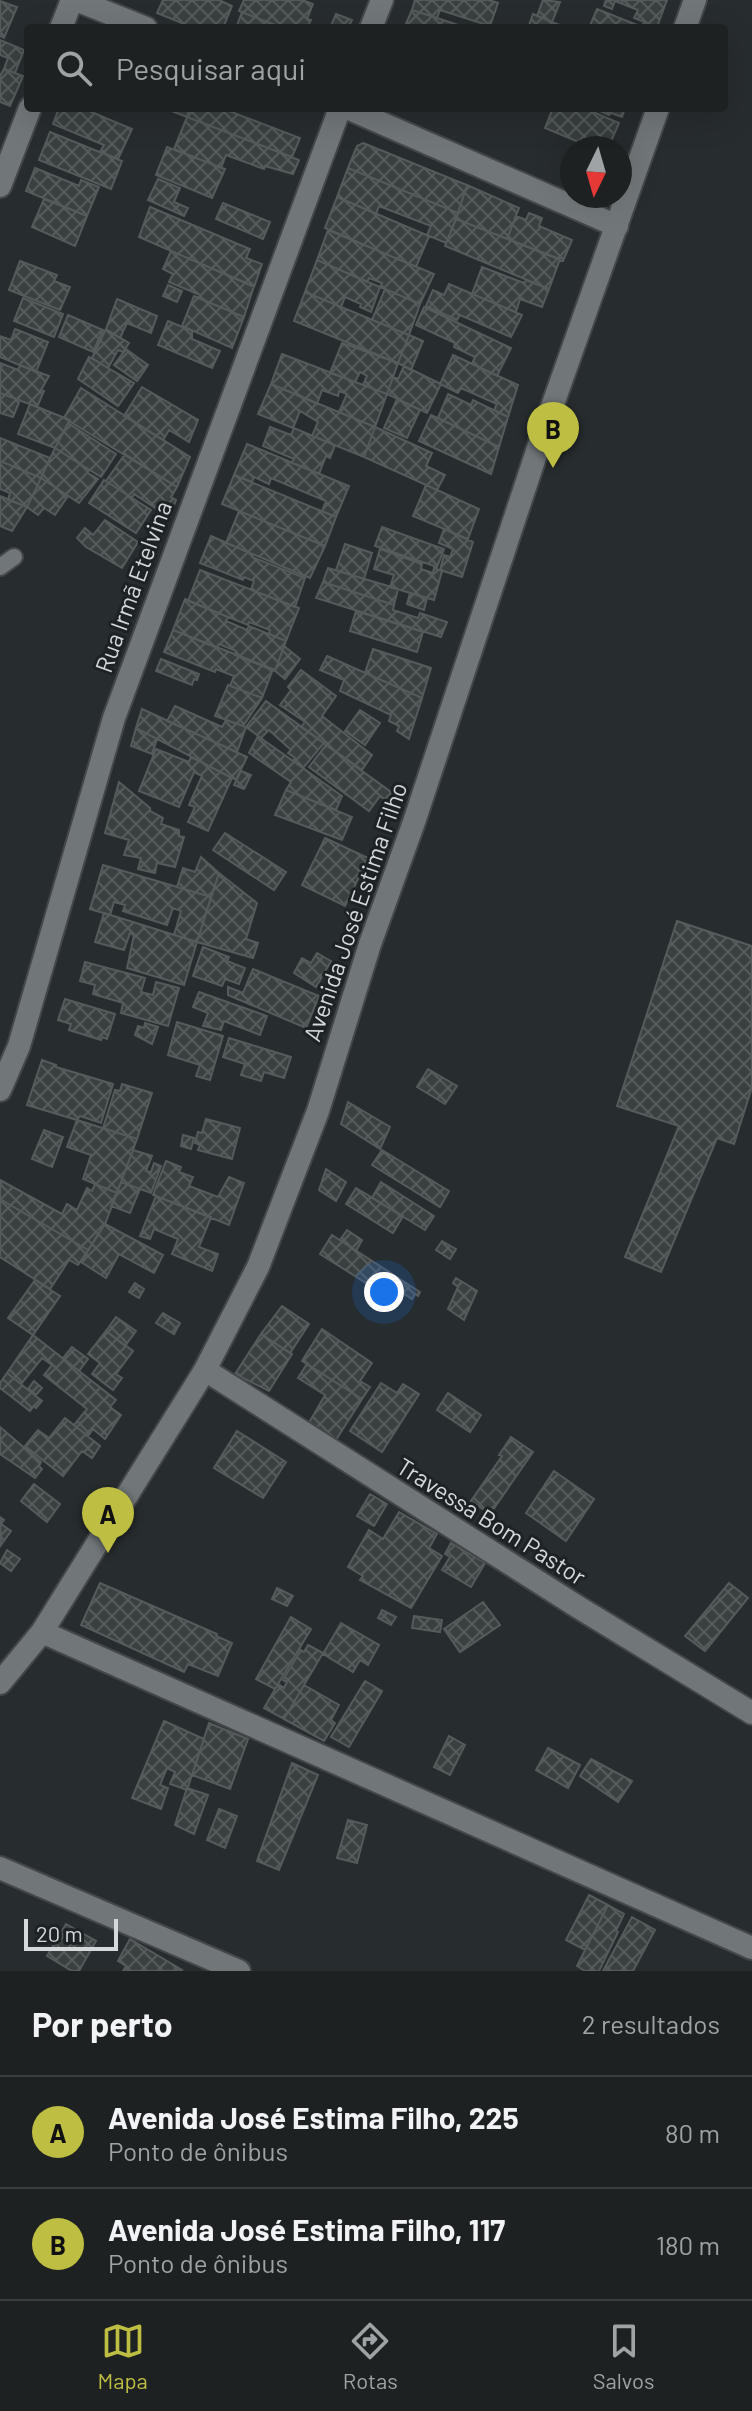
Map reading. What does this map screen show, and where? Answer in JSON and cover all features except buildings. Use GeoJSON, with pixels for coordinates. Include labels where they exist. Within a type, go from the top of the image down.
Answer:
{"type":"FeatureCollection","features":[{"type":"Feature","properties":{"kind":"street"},"geometry":{"type":"LineString","coordinates":[[63,24],[74,0],[136,24]]}},
{"type":"Feature","properties":{"kind":"street"},"geometry":{"type":"LineString","coordinates":[[373,24],[382,0]]}},
{"type":"Feature","properties":{"kind":"street"},"geometry":{"type":"LineString","coordinates":[[686,24],[695,0]]}},
{"type":"Feature","properties":{"kind":"street"},"geometry":{"type":"LineString","coordinates":[[0,186],[28,112]]}},
{"type":"Feature","properties":{"kind":"street","name":"Rua Irmã Etelvina"},"geometry":{"type":"LineString","coordinates":[[0,1090],[19,1046],[114,718],[339,112]]}},
{"type":"Feature","properties":{"kind":"street"},"geometry":{"type":"LineString","coordinates":[[356,112],[617,226]]}},
{"type":"Feature","properties":{"kind":"street","name":"Avenida José Estima Filho"},"geometry":{"type":"LineString","coordinates":[[0,1683],[42,1632],[205,1370],[258,1267],[318,1111],[370,944],[547,421],[657,112]]}},
{"type":"Feature","properties":{"kind":"street","name":"Travessa Bom Pastor"},"geometry":{"type":"LineString","coordinates":[[205,1370],[578,1607],[752,1713]]}},
{"type":"Feature","properties":{"kind":"street"},"geometry":{"type":"LineString","coordinates":[[42,1632],[752,1948]]}},
{"type":"Feature","properties":{"kind":"street"},"geometry":{"type":"LineString","coordinates":[[0,1868],[239,1971]]}},
{"type":"Feature","properties":{"kind":"place","name":"Avenida José Estima Filho, 117"},"geometry":{"type":"Point","coordinates":[553,468]}},
{"type":"Feature","properties":{"kind":"place","name":"Avenida José Estima Filho, 225"},"geometry":{"type":"Point","coordinates":[108,1553]}}]}
